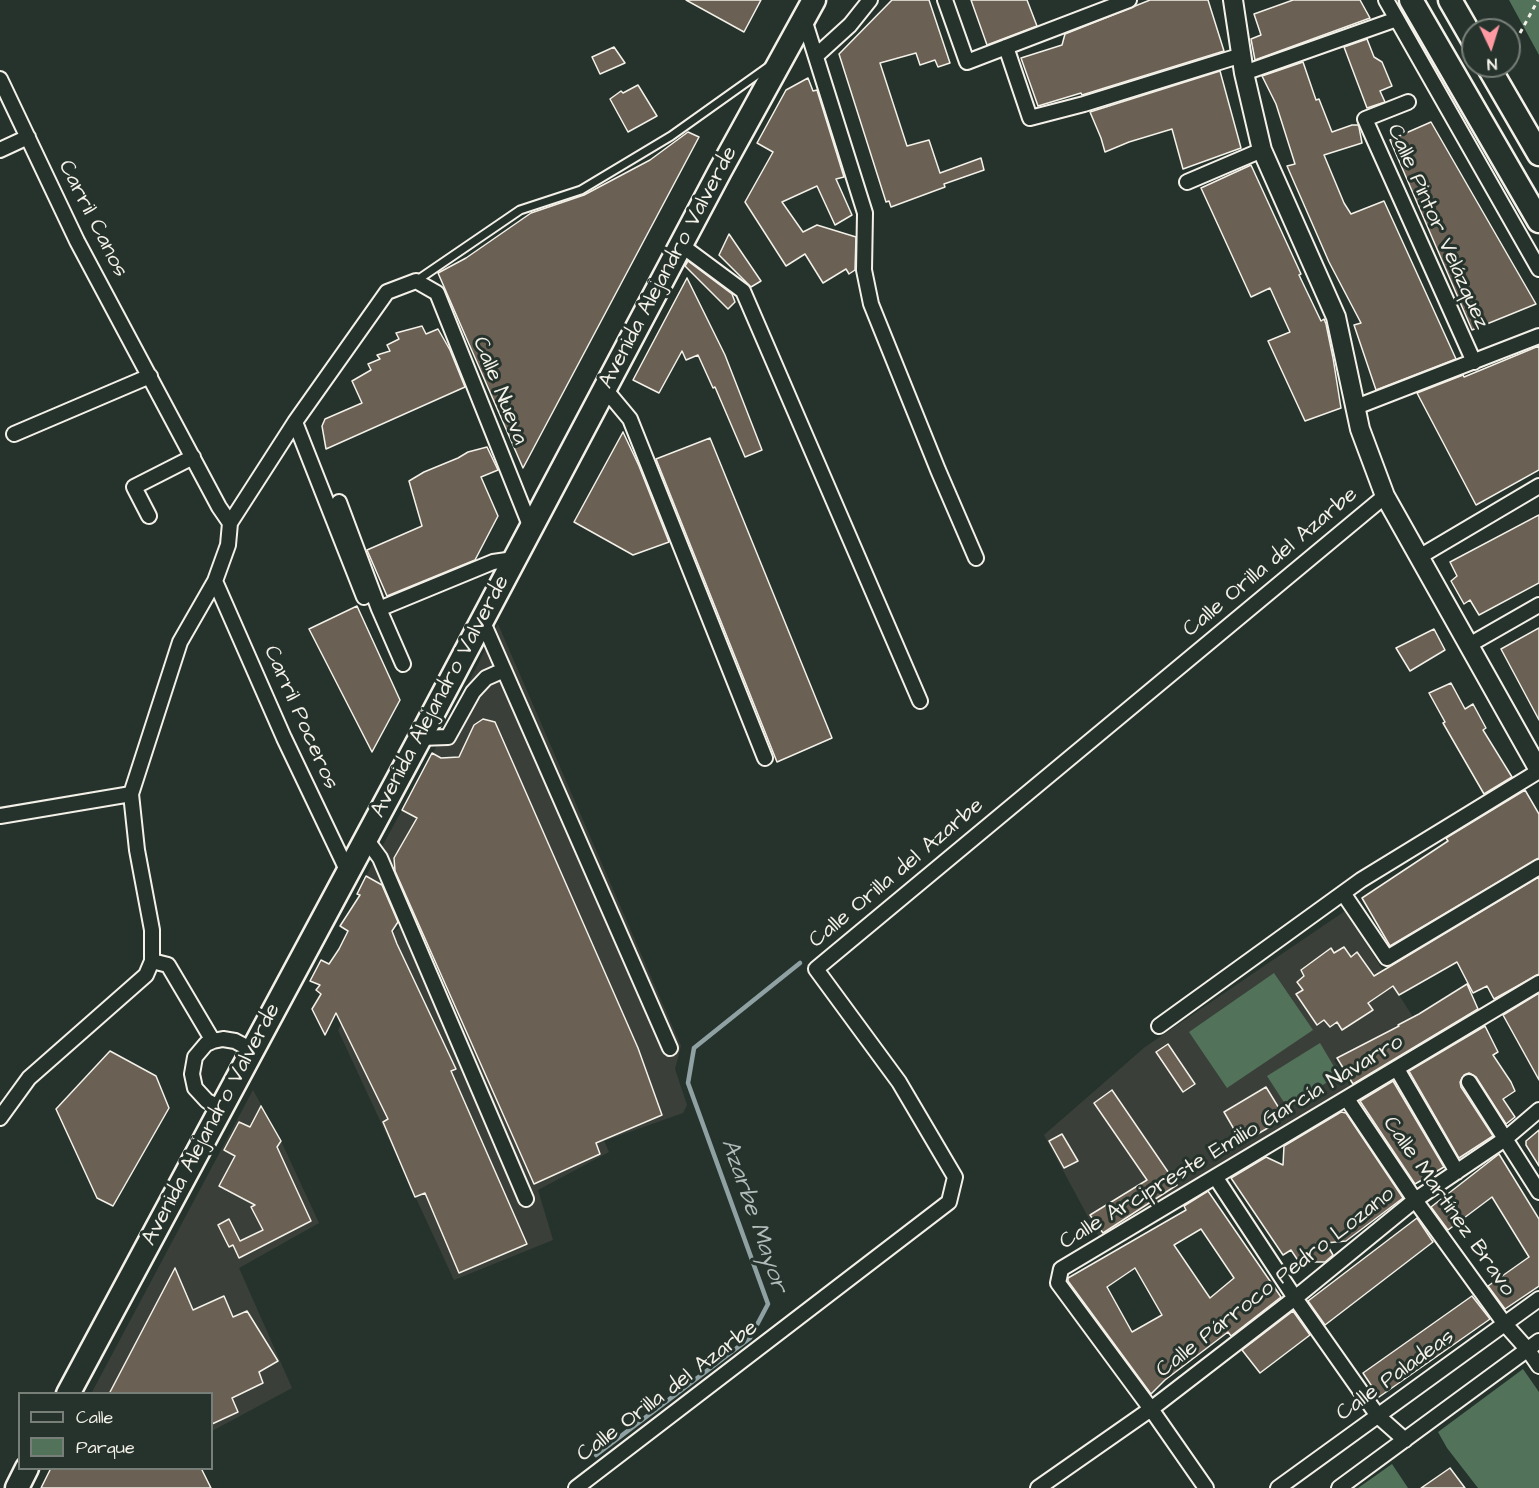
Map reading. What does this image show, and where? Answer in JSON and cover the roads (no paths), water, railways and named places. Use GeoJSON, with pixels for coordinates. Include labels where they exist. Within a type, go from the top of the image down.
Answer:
{"type":"FeatureCollection","features":[{"type":"Feature","properties":{"kind":"main road"},"geometry":{"type":"LineString","coordinates":[[1411,0],[1539,221]]}},
{"type":"Feature","properties":{"kind":"main road"},"geometry":{"type":"LineString","coordinates":[[1450,0],[1461,19]]}},
{"type":"Feature","properties":{"kind":"main road","name":"Avenida Alejandro Valverde"},"geometry":{"type":"LineString","coordinates":[[69,1392],[420,738],[681,244],[809,9]]}},
{"type":"Feature","properties":{"kind":"main road"},"geometry":{"type":"LineString","coordinates":[[1495,78],[1539,154]]}},
{"type":"Feature","properties":{"kind":"main road"},"geometry":{"type":"LineString","coordinates":[[17,1488],[26,1470]]}},
{"type":"Feature","properties":{"kind":"street"},"geometry":{"type":"LineString","coordinates":[[817,55],[850,25],[870,0]]}},
{"type":"Feature","properties":{"kind":"street"},"geometry":{"type":"LineString","coordinates":[[945,0],[967,62],[1129,0]]}},
{"type":"Feature","properties":{"kind":"street"},"geometry":{"type":"LineString","coordinates":[[1159,1026],[1343,893],[1539,770],[1385,496],[1362,438],[1336,317],[1262,150],[1243,64],[1233,0]]}},
{"type":"Feature","properties":{"kind":"street"},"geometry":{"type":"LineString","coordinates":[[1386,0],[1539,269]]}},
{"type":"Feature","properties":{"kind":"street"},"geometry":{"type":"LineString","coordinates":[[809,9],[817,55],[865,213],[864,270],[871,303],[976,558]]}},
{"type":"Feature","properties":{"kind":"street"},"geometry":{"type":"LineString","coordinates":[[1006,46],[1030,118],[1243,64],[1397,19]]}},
{"type":"Feature","properties":{"kind":"street","name":"Carril Canos"},"geometry":{"type":"LineString","coordinates":[[0,80],[77,240],[230,523]]}},
{"type":"Feature","properties":{"kind":"street","name":"Calle Pintor Velázquez"},"geometry":{"type":"LineString","coordinates":[[1408,102],[1365,119],[1474,362]]}},
{"type":"Feature","properties":{"kind":"street"},"geometry":{"type":"LineString","coordinates":[[0,150],[28,137]]}},
{"type":"Feature","properties":{"kind":"street"},"geometry":{"type":"LineString","coordinates":[[1187,182],[1262,150]]}},
{"type":"Feature","properties":{"kind":"street"},"geometry":{"type":"LineString","coordinates":[[681,244],[743,291],[920,702]]}},
{"type":"Feature","properties":{"kind":"street"},"geometry":{"type":"LineString","coordinates":[[0,1118],[30,1078],[146,975],[152,961],[152,930],[137,850],[131,794],[180,642],[215,581],[228,545],[230,523],[295,422],[387,292],[416,281]]}},
{"type":"Feature","properties":{"kind":"street","name":"Calle Nueva"},"geometry":{"type":"LineString","coordinates":[[416,281],[437,293],[531,528]]}},
{"type":"Feature","properties":{"kind":"street"},"geometry":{"type":"LineString","coordinates":[[1356,407],[1539,336]]}},
{"type":"Feature","properties":{"kind":"street"},"geometry":{"type":"LineString","coordinates":[[14,434],[150,376]]}},
{"type":"Feature","properties":{"kind":"street"},"geometry":{"type":"LineString","coordinates":[[605,389],[630,418],[765,758]]}},
{"type":"Feature","properties":{"kind":"street"},"geometry":{"type":"LineString","coordinates":[[295,422],[364,597]]}},
{"type":"Feature","properties":{"kind":"street"},"geometry":{"type":"LineString","coordinates":[[148,516],[134,487],[193,458]]}},
{"type":"Feature","properties":{"kind":"street"},"geometry":{"type":"LineString","coordinates":[[1419,557],[1539,486]]}},
{"type":"Feature","properties":{"kind":"street","name":"Calle Orilla del Azarbe"},"geometry":{"type":"LineString","coordinates":[[576,1488],[949,1202],[955,1178],[899,1082],[816,969],[1385,496]]}},
{"type":"Feature","properties":{"kind":"street"},"geometry":{"type":"LineString","coordinates":[[339,502],[379,609],[403,664]]}},
{"type":"Feature","properties":{"kind":"street"},"geometry":{"type":"LineString","coordinates":[[379,609],[493,562],[514,559]]}},
{"type":"Feature","properties":{"kind":"street","name":"Carril Poceros"},"geometry":{"type":"LineString","coordinates":[[215,581],[284,738],[348,872]]}},
{"type":"Feature","properties":{"kind":"street"},"geometry":{"type":"LineString","coordinates":[[1469,645],[1539,605]]}},
{"type":"Feature","properties":{"kind":"street"},"geometry":{"type":"LineString","coordinates":[[482,620],[670,1048]]}},
{"type":"Feature","properties":{"kind":"street"},"geometry":{"type":"LineString","coordinates":[[420,738],[448,737],[473,692],[486,678],[504,670]]}},
{"type":"Feature","properties":{"kind":"street"},"geometry":{"type":"LineString","coordinates":[[0,816],[131,794]]}},
{"type":"Feature","properties":{"kind":"street"},"geometry":{"type":"LineString","coordinates":[[366,839],[380,858],[526,1199]]}},
{"type":"Feature","properties":{"kind":"street"},"geometry":{"type":"LineString","coordinates":[[1343,893],[1387,958],[1539,867]]}},
{"type":"Feature","properties":{"kind":"street"},"geometry":{"type":"LineString","coordinates":[[152,961],[168,965],[213,1041]]}},
{"type":"Feature","properties":{"kind":"street","name":"Calle Arcipreste Emilio García Navarro"},"geometry":{"type":"LineString","coordinates":[[1206,1488],[1058,1283],[1061,1269],[1539,983]]}},
{"type":"Feature","properties":{"kind":"street"},"geometry":{"type":"LineString","coordinates":[[221,1108],[199,1094],[192,1080],[195,1057],[200,1049],[213,1041],[235,1041],[252,1050]]}},
{"type":"Feature","properties":{"kind":"street"},"geometry":{"type":"LineString","coordinates":[[1397,1069],[1456,1172]]}},
{"type":"Feature","properties":{"kind":"street"},"geometry":{"type":"LineString","coordinates":[[1469,1082],[1539,1192]]}},
{"type":"Feature","properties":{"kind":"street","name":"Calle Martínez Bravo"},"geometry":{"type":"LineString","coordinates":[[1347,1099],[1415,1200],[1504,1323],[1533,1345],[1539,1366]]}},
{"type":"Feature","properties":{"kind":"street","name":"Calle Párroco Pedro Lozano"},"geometry":{"type":"LineString","coordinates":[[1038,1488],[1151,1409],[1295,1298],[1415,1200],[1505,1139],[1539,1110]]}},
{"type":"Feature","properties":{"kind":"street"},"geometry":{"type":"LineString","coordinates":[[1216,1178],[1295,1298],[1378,1416],[1405,1440]]}},
{"type":"Feature","properties":{"kind":"street","name":"Calle Paladeas"},"geometry":{"type":"LineString","coordinates":[[1278,1488],[1539,1299]]}},
{"type":"Feature","properties":{"kind":"street"},"geometry":{"type":"LineString","coordinates":[[1339,1488],[1533,1345]]}},
{"type":"Feature","properties":{"kind":"lane"},"geometry":{"type":"LineString","coordinates":[[416,281],[519,210],[581,190],[671,136],[783,56]]}},
{"type":"Feature","properties":{"kind":"waterway","name":"Azarbe Mayor"},"geometry":{"type":"LineString","coordinates":[[596,1455],[750,1338],[768,1304],[688,1083],[694,1048],[800,963]]}}]}
